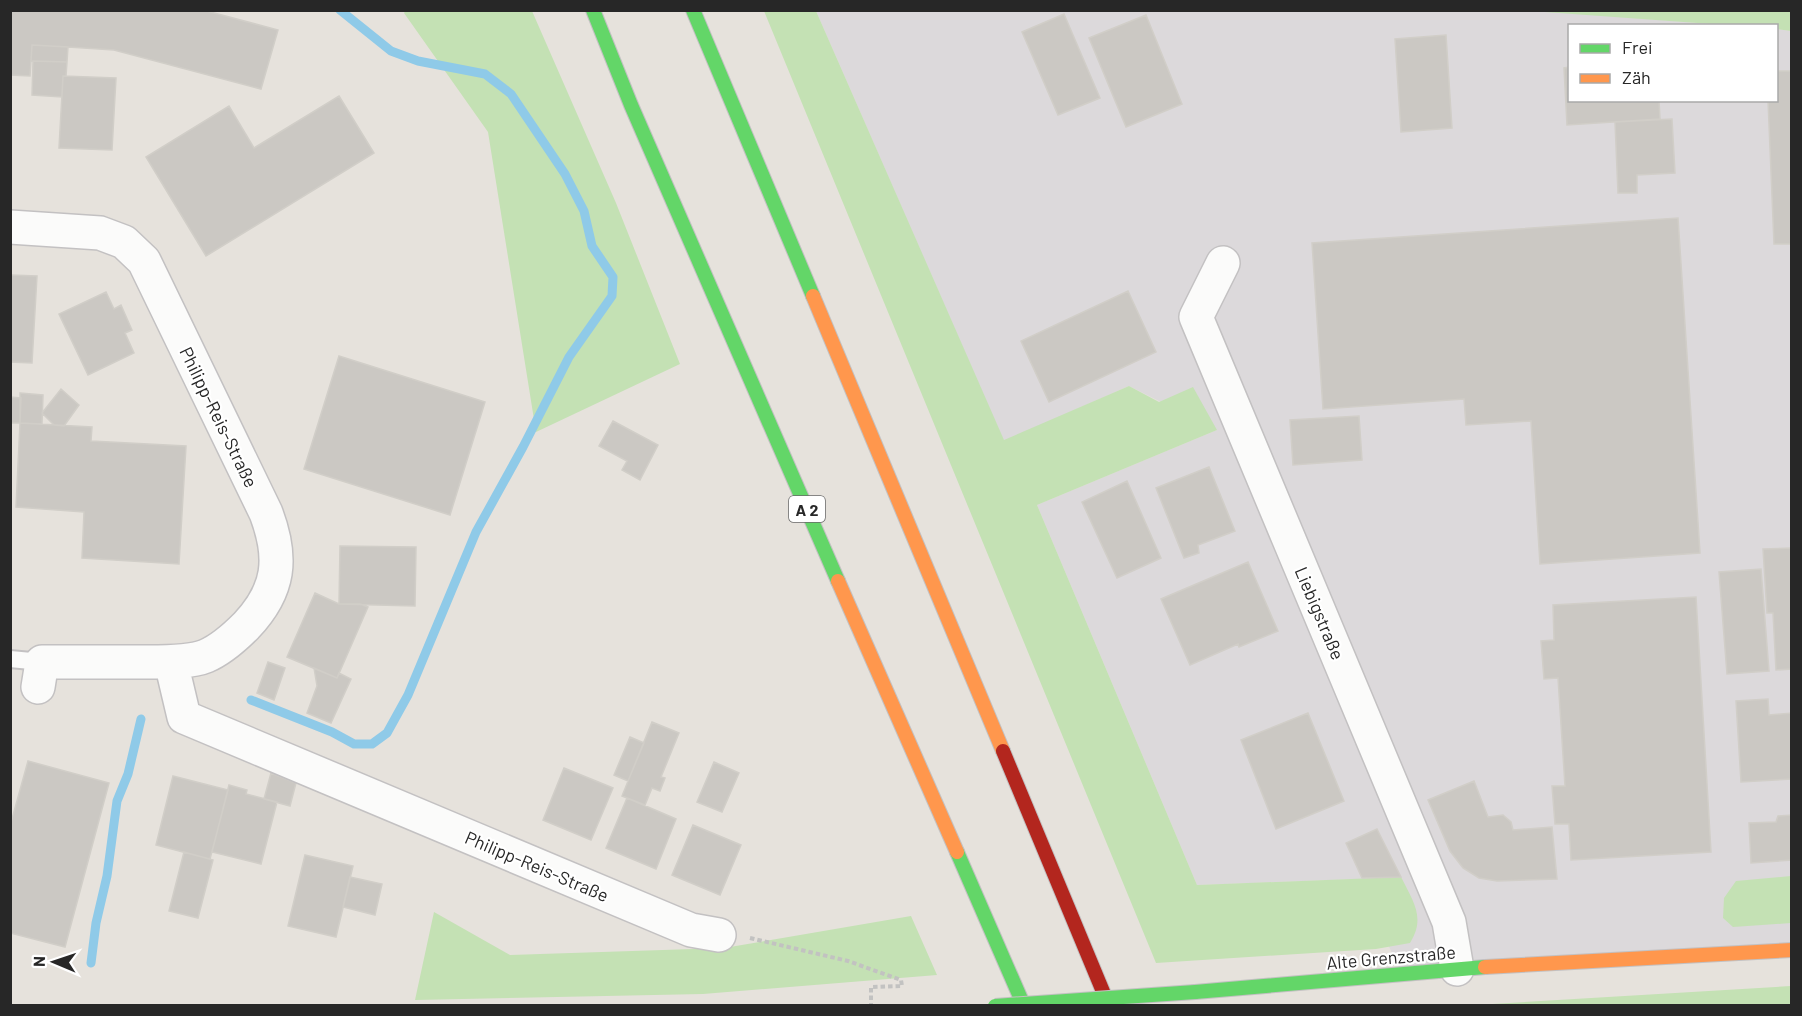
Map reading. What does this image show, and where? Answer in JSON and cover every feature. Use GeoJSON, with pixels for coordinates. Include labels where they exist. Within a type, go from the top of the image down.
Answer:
{"type":"FeatureCollection","features":[{"type":"Feature","properties":{"kind":"main road","name":"A 2"},"geometry":{"type":"LineString","coordinates":[[593,10],[631,105],[1024,1005]]}},
{"type":"Feature","properties":{"kind":"main road"},"geometry":{"type":"LineString","coordinates":[[693,10],[1109,1005]]}},
{"type":"Feature","properties":{"kind":"main road","name":"Alte Grenzstraße"},"geometry":{"type":"LineString","coordinates":[[995,1005],[1195,992],[1458,969],[1791,950]]}},
{"type":"Feature","properties":{"kind":"street","name":"Philipp-Reis-Straße"},"geometry":{"type":"LineString","coordinates":[[10,227],[100,233],[124,242],[144,261],[261,503],[275,537],[277,564],[272,589],[260,611],[237,635],[205,657],[171,662],[30,669]]}},
{"type":"Feature","properties":{"kind":"street","name":"Liebigstraße"},"geometry":{"type":"LineString","coordinates":[[1224,263],[1196,317],[1449,922],[1458,969]]}},
{"type":"Feature","properties":{"kind":"street","name":"Philipp-Reis-Straße"},"geometry":{"type":"LineString","coordinates":[[171,662],[184,717],[691,930],[719,935]]}},
{"type":"Feature","properties":{"kind":"path"},"geometry":{"type":"LineString","coordinates":[[719,935],[757,939],[848,961],[901,980],[902,986],[871,987],[872,1005]]}},
{"type":"Feature","properties":{"kind":"shaded area"},"geometry":{"type":"Polygon","coordinates":[[[1531,10],[1712,24],[1568,24],[1568,102],[1778,102],[1778,29],[1791,31],[1791,948],[1401,972],[1357,879],[1197,885],[1037,505],[1217,430],[1129,386],[1004,441],[816,11],[1531,10]]]}},
{"type":"Feature","properties":{"kind":"green space"},"geometry":{"type":"Polygon","coordinates":[[[406,10],[532,11],[616,203],[680,364],[536,432],[488,132],[404,13],[406,10]]]}},
{"type":"Feature","properties":{"kind":"green space"},"geometry":{"type":"Polygon","coordinates":[[[764,11],[816,11],[1004,440],[1129,386],[1159,402],[1193,387],[1217,430],[1037,505],[1197,885],[1401,877],[1413,902],[1417,917],[1415,934],[1410,943],[1376,949],[1156,963],[764,11]]]}},
{"type":"Feature","properties":{"kind":"green space"},"geometry":{"type":"Polygon","coordinates":[[[1531,11],[1791,11],[1791,31],[1778,29],[1778,24],[1711,24],[1531,11]]]}},
{"type":"Feature","properties":{"kind":"green space"},"geometry":{"type":"Polygon","coordinates":[[[1791,876],[1791,923],[1733,927],[1723,918],[1724,898],[1736,881],[1791,876]]]}},
{"type":"Feature","properties":{"kind":"green space"},"geometry":{"type":"Polygon","coordinates":[[[434,912],[510,955],[724,948],[911,916],[937,975],[703,994],[415,1000],[434,912]]]}},
{"type":"Feature","properties":{"kind":"green space"},"geometry":{"type":"Polygon","coordinates":[[[1791,986],[1791,1005],[1475,1005],[1791,986]]]}},
{"type":"Feature","properties":{"kind":"building"},"geometry":{"type":"Polygon","coordinates":[[[10,10],[203,10],[278,30],[261,89],[114,50],[68,47],[32,45],[30,76],[10,75],[10,10]]]}},
{"type":"Feature","properties":{"kind":"building"},"geometry":{"type":"Polygon","coordinates":[[[1064,14],[1100,98],[1058,115],[1022,32],[1064,14]]]}},
{"type":"Feature","properties":{"kind":"building"},"geometry":{"type":"Polygon","coordinates":[[[1146,15],[1182,104],[1126,127],[1089,38],[1146,15]]]}},
{"type":"Feature","properties":{"kind":"building"},"geometry":{"type":"Polygon","coordinates":[[[1446,35],[1452,128],[1401,132],[1395,39],[1446,35]]]}},
{"type":"Feature","properties":{"kind":"building"},"geometry":{"type":"Polygon","coordinates":[[[32,45],[68,47],[67,62],[31,61],[32,45]]]}},
{"type":"Feature","properties":{"kind":"building"},"geometry":{"type":"Polygon","coordinates":[[[33,61],[67,62],[66,76],[63,76],[62,97],[32,95],[33,61]]]}},
{"type":"Feature","properties":{"kind":"building"},"geometry":{"type":"Polygon","coordinates":[[[1568,67],[1568,102],[1659,102],[1660,119],[1567,125],[1564,68],[1568,67]]]}},
{"type":"Feature","properties":{"kind":"building"},"geometry":{"type":"Polygon","coordinates":[[[1778,71],[1792,71],[1792,244],[1774,244],[1768,102],[1778,102],[1778,71]]]}},
{"type":"Feature","properties":{"kind":"building"},"geometry":{"type":"Polygon","coordinates":[[[63,76],[116,78],[112,150],[59,148],[63,76]]]}},
{"type":"Feature","properties":{"kind":"building"},"geometry":{"type":"Polygon","coordinates":[[[339,96],[374,153],[206,256],[146,157],[229,106],[254,148],[339,96]]]}},
{"type":"Feature","properties":{"kind":"building"},"geometry":{"type":"Polygon","coordinates":[[[1672,119],[1675,173],[1637,175],[1637,193],[1618,193],[1615,122],[1672,119]]]}},
{"type":"Feature","properties":{"kind":"building"},"geometry":{"type":"Polygon","coordinates":[[[1678,218],[1700,553],[1540,564],[1531,421],[1466,425],[1464,399],[1323,409],[1312,243],[1678,218]]]}},
{"type":"Feature","properties":{"kind":"building"},"geometry":{"type":"Polygon","coordinates":[[[10,275],[37,276],[32,363],[10,362],[10,275]]]}},
{"type":"Feature","properties":{"kind":"building"},"geometry":{"type":"Polygon","coordinates":[[[1128,291],[1156,352],[1049,402],[1021,341],[1128,291]]]}},
{"type":"Feature","properties":{"kind":"building"},"geometry":{"type":"Polygon","coordinates":[[[106,292],[114,309],[121,305],[132,330],[125,333],[134,353],[88,375],[59,314],[106,292]]]}},
{"type":"Feature","properties":{"kind":"building"},"geometry":{"type":"Polygon","coordinates":[[[339,356],[485,402],[450,515],[304,469],[339,356]]]}},
{"type":"Feature","properties":{"kind":"building"},"geometry":{"type":"Polygon","coordinates":[[[61,389],[79,405],[64,426],[54,425],[42,413],[61,389]]]}},
{"type":"Feature","properties":{"kind":"building"},"geometry":{"type":"Polygon","coordinates":[[[20,393],[43,395],[42,424],[20,423],[20,393]]]}},
{"type":"Feature","properties":{"kind":"building"},"geometry":{"type":"Polygon","coordinates":[[[10,397],[21,398],[20,423],[10,423],[10,397]]]}},
{"type":"Feature","properties":{"kind":"building"},"geometry":{"type":"Polygon","coordinates":[[[1359,416],[1362,460],[1293,465],[1290,420],[1359,416]]]}},
{"type":"Feature","properties":{"kind":"building"},"geometry":{"type":"Polygon","coordinates":[[[613,421],[658,445],[640,480],[622,470],[627,461],[599,446],[613,421]]]}},
{"type":"Feature","properties":{"kind":"building"},"geometry":{"type":"Polygon","coordinates":[[[20,423],[92,427],[91,441],[186,446],[179,564],[82,558],[84,512],[16,507],[20,423]]]}},
{"type":"Feature","properties":{"kind":"building"},"geometry":{"type":"Polygon","coordinates":[[[1209,467],[1235,531],[1198,545],[1199,553],[1184,558],[1156,488],[1209,467]]]}},
{"type":"Feature","properties":{"kind":"building"},"geometry":{"type":"Polygon","coordinates":[[[1127,481],[1161,558],[1117,578],[1082,502],[1127,481]]]}},
{"type":"Feature","properties":{"kind":"building"},"geometry":{"type":"Polygon","coordinates":[[[340,546],[416,547],[415,606],[339,604],[340,546]]]}},
{"type":"Feature","properties":{"kind":"building"},"geometry":{"type":"Polygon","coordinates":[[[1792,548],[1792,669],[1776,670],[1773,613],[1767,613],[1763,549],[1792,548]]]}},
{"type":"Feature","properties":{"kind":"building"},"geometry":{"type":"Polygon","coordinates":[[[1248,562],[1278,631],[1239,647],[1238,644],[1190,665],[1161,599],[1248,562]]]}},
{"type":"Feature","properties":{"kind":"building"},"geometry":{"type":"Polygon","coordinates":[[[1761,569],[1769,671],[1727,674],[1719,572],[1761,569]]]}},
{"type":"Feature","properties":{"kind":"building"},"geometry":{"type":"Polygon","coordinates":[[[315,593],[339,604],[360,604],[368,607],[337,678],[287,657],[315,593]]]}},
{"type":"Feature","properties":{"kind":"building"},"geometry":{"type":"Polygon","coordinates":[[[1696,597],[1711,852],[1571,860],[1569,824],[1555,824],[1552,786],[1565,786],[1558,678],[1544,679],[1541,641],[1554,640],[1553,605],[1696,597]]]}},
{"type":"Feature","properties":{"kind":"building"},"geometry":{"type":"Polygon","coordinates":[[[268,662],[285,668],[274,700],[257,693],[268,662]]]}},
{"type":"Feature","properties":{"kind":"building"},"geometry":{"type":"Polygon","coordinates":[[[314,668],[337,678],[339,673],[351,679],[331,723],[307,713],[317,686],[314,668]]]}},
{"type":"Feature","properties":{"kind":"building"},"geometry":{"type":"Polygon","coordinates":[[[1768,699],[1769,715],[1792,713],[1792,779],[1741,782],[1736,701],[1768,699]]]}},
{"type":"Feature","properties":{"kind":"building"},"geometry":{"type":"Polygon","coordinates":[[[1308,713],[1344,801],[1276,829],[1241,740],[1308,713]]]}},
{"type":"Feature","properties":{"kind":"building"},"geometry":{"type":"Polygon","coordinates":[[[652,722],[679,733],[661,777],[665,778],[660,791],[652,788],[645,805],[622,796],[652,722]]]}},
{"type":"Feature","properties":{"kind":"building"},"geometry":{"type":"Polygon","coordinates":[[[630,737],[644,743],[628,781],[614,775],[630,737]]]}},
{"type":"Feature","properties":{"kind":"building"},"geometry":{"type":"Polygon","coordinates":[[[28,761],[109,783],[65,947],[10,933],[10,826],[28,761]]]}},
{"type":"Feature","properties":{"kind":"building"},"geometry":{"type":"Polygon","coordinates":[[[714,762],[739,773],[722,812],[697,802],[714,762]]]}},
{"type":"Feature","properties":{"kind":"building"},"geometry":{"type":"Polygon","coordinates":[[[564,768],[613,788],[591,840],[543,820],[564,768]]]}},
{"type":"Feature","properties":{"kind":"building"},"geometry":{"type":"Polygon","coordinates":[[[271,773],[296,783],[290,806],[264,799],[271,773]]]}},
{"type":"Feature","properties":{"kind":"building"},"geometry":{"type":"Polygon","coordinates":[[[173,776],[228,790],[210,859],[156,845],[173,776]]]}},
{"type":"Feature","properties":{"kind":"building"},"geometry":{"type":"Polygon","coordinates":[[[1474,781],[1488,817],[1503,815],[1511,822],[1513,830],[1552,827],[1557,879],[1497,881],[1479,878],[1463,868],[1450,851],[1428,800],[1474,781]]]}},
{"type":"Feature","properties":{"kind":"building"},"geometry":{"type":"Polygon","coordinates":[[[229,785],[247,790],[246,794],[277,802],[261,864],[212,852],[229,785]]]}},
{"type":"Feature","properties":{"kind":"building"},"geometry":{"type":"Polygon","coordinates":[[[627,798],[676,819],[656,869],[606,848],[627,798]]]}},
{"type":"Feature","properties":{"kind":"building"},"geometry":{"type":"Polygon","coordinates":[[[1792,815],[1792,860],[1751,863],[1749,823],[1776,822],[1778,816],[1792,815]]]}},
{"type":"Feature","properties":{"kind":"building"},"geometry":{"type":"Polygon","coordinates":[[[693,825],[741,845],[720,895],[672,875],[693,825]]]}},
{"type":"Feature","properties":{"kind":"building"},"geometry":{"type":"Polygon","coordinates":[[[1377,829],[1401,877],[1362,878],[1346,843],[1377,829]]]}},
{"type":"Feature","properties":{"kind":"building"},"geometry":{"type":"Polygon","coordinates":[[[184,852],[213,860],[198,918],[169,911],[184,852]]]}},
{"type":"Feature","properties":{"kind":"building"},"geometry":{"type":"Polygon","coordinates":[[[305,855],[353,866],[336,937],[288,926],[305,855]]]}},
{"type":"Feature","properties":{"kind":"building"},"geometry":{"type":"Polygon","coordinates":[[[350,877],[382,884],[375,915],[343,907],[350,877]]]}},
{"type":"Feature","properties":{"kind":"waterway"},"geometry":{"type":"LineString","coordinates":[[251,700],[332,732],[354,744],[372,744],[387,733],[408,695],[476,532],[569,357],[612,296],[613,277],[592,246],[584,211],[565,174],[511,94],[485,74],[418,61],[391,51],[340,10]]}},
{"type":"Feature","properties":{"kind":"waterway"},"geometry":{"type":"LineString","coordinates":[[91,963],[96,923],[107,876],[117,801],[128,774],[141,719]]}},
{"type":"Feature","properties":{"kind":"traffic: fast"},"geometry":{"type":"LineString","coordinates":[[593,10],[631,105],[838,581]]}},
{"type":"Feature","properties":{"kind":"traffic: fast"},"geometry":{"type":"LineString","coordinates":[[693,10],[813,296]]}},
{"type":"Feature","properties":{"kind":"traffic: fast"},"geometry":{"type":"LineString","coordinates":[[957,852],[1024,1006]]}},
{"type":"Feature","properties":{"kind":"traffic: fast"},"geometry":{"type":"LineString","coordinates":[[1195,992],[1485,967]]}},
{"type":"Feature","properties":{"kind":"traffic: fast"},"geometry":{"type":"LineString","coordinates":[[995,1006],[1195,992]]}},
{"type":"Feature","properties":{"kind":"traffic: slow"},"geometry":{"type":"LineString","coordinates":[[813,296],[1003,751]]}},
{"type":"Feature","properties":{"kind":"traffic: slow"},"geometry":{"type":"LineString","coordinates":[[838,581],[957,852]]}},
{"type":"Feature","properties":{"kind":"traffic: slow"},"geometry":{"type":"LineString","coordinates":[[1485,967],[1792,950]]}},
{"type":"Feature","properties":{"kind":"traffic: jam"},"geometry":{"type":"LineString","coordinates":[[1003,751],[1109,1006]]}}]}
